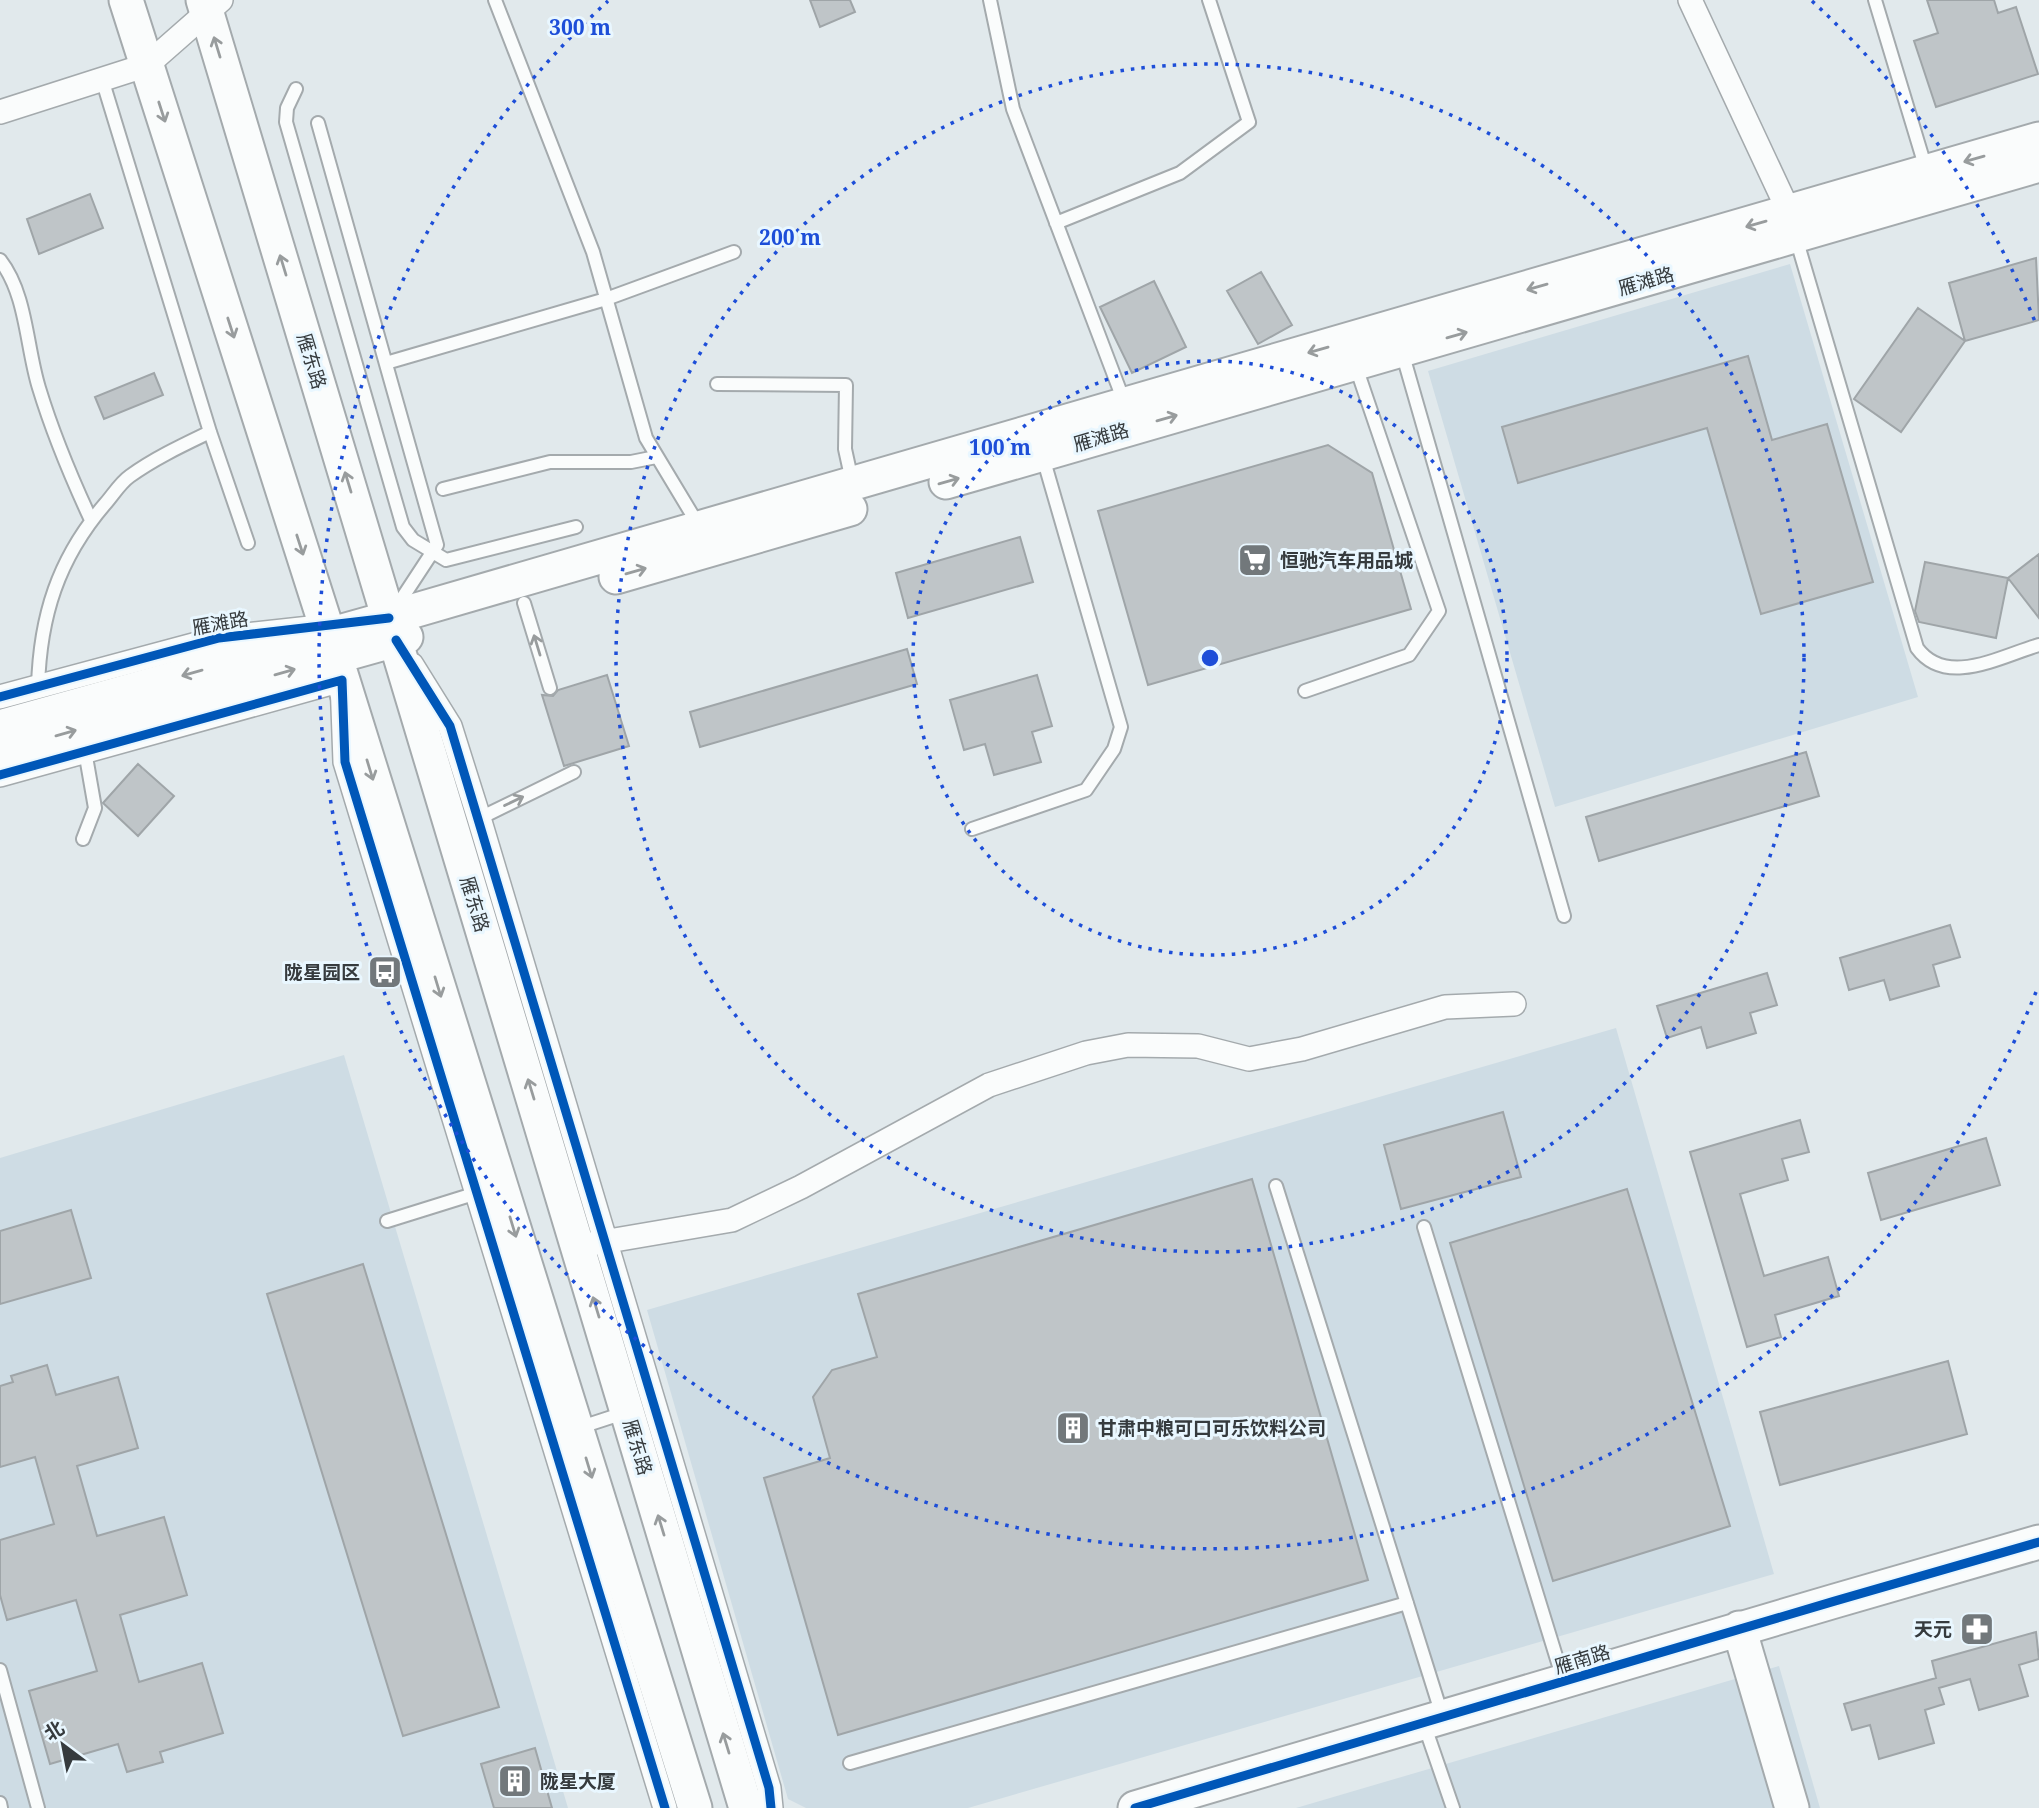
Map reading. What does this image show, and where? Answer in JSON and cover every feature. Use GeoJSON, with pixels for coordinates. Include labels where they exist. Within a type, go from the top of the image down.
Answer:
{"type":"FeatureCollection","features":[{"type":"Feature","properties":{"kind":"main road"},"geometry":{"type":"LineString","coordinates":[[126,0],[333,650],[489,1189],[577,1429],[695,1808]]}},
{"type":"Feature","properties":{"kind":"main road","name":"雁东路"},"geometry":{"type":"LineString","coordinates":[[210,4],[393,629],[466,825],[641,1408],[746,1808]]}},
{"type":"Feature","properties":{"kind":"main road","name":"雁滩路"},"geometry":{"type":"LineString","coordinates":[[1793,226],[1927,172],[2039,139]]}},
{"type":"Feature","properties":{"kind":"main road","name":"雁滩路"},"geometry":{"type":"LineString","coordinates":[[0,751],[333,650],[700,528],[852,484],[1126,406],[1399,339],[1793,226],[2039,165]]}},
{"type":"Feature","properties":{"kind":"main road","name":"雁滩路"},"geometry":{"type":"LineString","coordinates":[[393,629],[524,603],[1042,454],[1354,364],[1399,339]]}},
{"type":"Feature","properties":{"kind":"main road","name":"雁滩路"},"geometry":{"type":"LineString","coordinates":[[0,727],[333,650]]}},
{"type":"Feature","properties":{"kind":"main road","name":"雁南路"},"geometry":{"type":"LineString","coordinates":[[1135,1808],[1564,1683],[1739,1628],[2039,1542]]}},
{"type":"Feature","properties":{"kind":"main road"},"geometry":{"type":"LineString","coordinates":[[1739,1628],[1792,1808]]}},
{"type":"Feature","properties":{"kind":"street"},"geometry":{"type":"LineString","coordinates":[[1690,0],[1793,226]]}},
{"type":"Feature","properties":{"kind":"street"},"geometry":{"type":"LineString","coordinates":[[0,112],[147,65],[210,4]]}},
{"type":"Feature","properties":{"kind":"street","name":"雁滩路"},"geometry":{"type":"LineString","coordinates":[[0,697],[219,638],[333,650]]}},
{"type":"Feature","properties":{"kind":"street","name":"雁滩路"},"geometry":{"type":"LineString","coordinates":[[0,775],[85,751],[333,650]]}},
{"type":"Feature","properties":{"kind":"street"},"geometry":{"type":"LineString","coordinates":[[592,1244],[732,1220],[801,1187],[989,1085],[1086,1053],[1128,1045],[1198,1046],[1249,1059],[1302,1049],[1445,1007],[1514,1004]]}},
{"type":"Feature","properties":{"kind":"street"},"geometry":{"type":"LineString","coordinates":[[489,1189],[665,1808]]}},
{"type":"Feature","properties":{"kind":"street"},"geometry":{"type":"LineString","coordinates":[[641,1408],[769,1788],[771,1808]]}},
{"type":"Feature","properties":{"kind":"lane"},"geometry":{"type":"LineString","coordinates":[[495,0],[593,252],[646,438],[700,528]]}},
{"type":"Feature","properties":{"kind":"lane"},"geometry":{"type":"LineString","coordinates":[[990,0],[1013,110],[1126,406]]}},
{"type":"Feature","properties":{"kind":"lane"},"geometry":{"type":"LineString","coordinates":[[1056,223],[1180,173],[1249,122],[1209,0]]}},
{"type":"Feature","properties":{"kind":"lane"},"geometry":{"type":"LineString","coordinates":[[1875,0],[1927,172]]}},
{"type":"Feature","properties":{"kind":"lane"},"geometry":{"type":"LineString","coordinates":[[102,79],[248,543]]}},
{"type":"Feature","properties":{"kind":"lane"},"geometry":{"type":"LineString","coordinates":[[296,89],[286,108],[286,122],[403,527],[413,540],[446,560],[576,527]]}},
{"type":"Feature","properties":{"kind":"lane"},"geometry":{"type":"LineString","coordinates":[[318,123],[437,545],[393,629]]}},
{"type":"Feature","properties":{"kind":"lane"},"geometry":{"type":"LineString","coordinates":[[1793,226],[1917,648],[1931,663],[1952,669],[2039,645]]}},
{"type":"Feature","properties":{"kind":"lane"},"geometry":{"type":"LineString","coordinates":[[386,363],[606,299],[734,252]]}},
{"type":"Feature","properties":{"kind":"lane"},"geometry":{"type":"LineString","coordinates":[[0,260],[14,278],[39,387],[69,473],[91,520]]}},
{"type":"Feature","properties":{"kind":"lane"},"geometry":{"type":"LineString","coordinates":[[1399,339],[1564,916]]}},
{"type":"Feature","properties":{"kind":"lane"},"geometry":{"type":"LineString","coordinates":[[1305,691],[1409,655],[1438,611],[1354,364]]}},
{"type":"Feature","properties":{"kind":"lane"},"geometry":{"type":"LineString","coordinates":[[717,384],[846,385],[845,449],[852,484]]}},
{"type":"Feature","properties":{"kind":"lane"},"geometry":{"type":"LineString","coordinates":[[38,687],[39,641],[59,576],[91,520],[128,477],[173,449],[211,432]]}},
{"type":"Feature","properties":{"kind":"lane"},"geometry":{"type":"LineString","coordinates":[[972,829],[1086,790],[1114,749],[1121,727],[1042,454]]}},
{"type":"Feature","properties":{"kind":"lane"},"geometry":{"type":"LineString","coordinates":[[443,489],[550,462],[631,462],[656,457]]}},
{"type":"Feature","properties":{"kind":"lane"},"geometry":{"type":"LineString","coordinates":[[524,603],[550,688]]}},
{"type":"Feature","properties":{"kind":"lane"},"geometry":{"type":"LineString","coordinates":[[83,839],[95,808],[85,751]]}},
{"type":"Feature","properties":{"kind":"lane"},"geometry":{"type":"LineString","coordinates":[[466,825],[574,772]]}},
{"type":"Feature","properties":{"kind":"lane"},"geometry":{"type":"LineString","coordinates":[[1276,1186],[1407,1603],[1453,1808]]}},
{"type":"Feature","properties":{"kind":"lane"},"geometry":{"type":"LineString","coordinates":[[387,1221],[489,1189]]}},
{"type":"Feature","properties":{"kind":"lane"},"geometry":{"type":"LineString","coordinates":[[1424,1227],[1564,1683]]}},
{"type":"Feature","properties":{"kind":"lane"},"geometry":{"type":"LineString","coordinates":[[577,1429],[641,1408]]}},
{"type":"Feature","properties":{"kind":"lane"},"geometry":{"type":"LineString","coordinates":[[850,1763],[1407,1603]]}},
{"type":"Feature","properties":{"kind":"lane"},"geometry":{"type":"LineString","coordinates":[[0,1670],[38,1808]]}},
{"type":"Feature","properties":{"kind":"shaded area"},"geometry":{"type":"Polygon","coordinates":[[[1790,264],[1918,697],[1555,807],[1428,371],[1790,264]]]}},
{"type":"Feature","properties":{"kind":"shaded area"},"geometry":{"type":"Polygon","coordinates":[[[1616,1028],[1774,1574],[968,1808],[806,1808],[788,1799],[647,1310],[1616,1028]]]}},
{"type":"Feature","properties":{"kind":"shaded area"},"geometry":{"type":"Polygon","coordinates":[[[344,1055],[568,1808],[0,1808],[0,1158],[344,1055]]]}},
{"type":"Feature","properties":{"kind":"shaded area"},"geometry":{"type":"Polygon","coordinates":[[[1779,1666],[1820,1808],[1296,1808],[1779,1666]]]}},
{"type":"Feature","properties":{"kind":"building"},"geometry":{"type":"Polygon","coordinates":[[[810,0],[850,0],[855,12],[820,27],[810,0]]]}},
{"type":"Feature","properties":{"kind":"building"},"geometry":{"type":"Polygon","coordinates":[[[1927,0],[1994,0],[1998,13],[2016,7],[2038,74],[1936,107],[1914,41],[1938,33],[1927,0]]]}},
{"type":"Feature","properties":{"kind":"building"},"geometry":{"type":"Polygon","coordinates":[[[90,194],[103,228],[39,254],[27,219],[90,194]]]}},
{"type":"Feature","properties":{"kind":"building"},"geometry":{"type":"Polygon","coordinates":[[[2036,258],[2039,320],[1965,341],[1949,283],[2036,258]]]}},
{"type":"Feature","properties":{"kind":"building"},"geometry":{"type":"Polygon","coordinates":[[[1261,272],[1292,325],[1258,344],[1227,291],[1261,272]]]}},
{"type":"Feature","properties":{"kind":"building"},"geometry":{"type":"Polygon","coordinates":[[[1154,281],[1186,347],[1132,373],[1100,307],[1154,281]]]}},
{"type":"Feature","properties":{"kind":"building"},"geometry":{"type":"Polygon","coordinates":[[[1918,308],[1965,341],[1901,432],[1854,399],[1918,308]]]}},
{"type":"Feature","properties":{"kind":"building"},"geometry":{"type":"Polygon","coordinates":[[[1748,356],[1772,440],[1827,424],[1873,582],[1761,614],[1707,428],[1518,483],[1502,427],[1748,356]]]}},
{"type":"Feature","properties":{"kind":"building"},"geometry":{"type":"Polygon","coordinates":[[[154,373],[163,395],[104,419],[95,397],[154,373]]]}},
{"type":"Feature","properties":{"kind":"building","name":"恒驰汽车用品城"},"geometry":{"type":"Polygon","coordinates":[[[1328,445],[1372,473],[1411,609],[1148,685],[1098,511],[1328,445]]]}},
{"type":"Feature","properties":{"kind":"building"},"geometry":{"type":"Polygon","coordinates":[[[1020,537],[1033,582],[908,618],[896,573],[1020,537]]]}},
{"type":"Feature","properties":{"kind":"building"},"geometry":{"type":"Polygon","coordinates":[[[2039,554],[2039,618],[2008,578],[2039,554]]]}},
{"type":"Feature","properties":{"kind":"building"},"geometry":{"type":"Polygon","coordinates":[[[1925,562],[2008,578],[1996,638],[1919,622],[1915,611],[1925,562]]]}},
{"type":"Feature","properties":{"kind":"building"},"geometry":{"type":"Polygon","coordinates":[[[907,649],[917,684],[700,747],[690,712],[907,649]]]}},
{"type":"Feature","properties":{"kind":"building"},"geometry":{"type":"Polygon","coordinates":[[[607,675],[629,746],[564,766],[542,695],[553,696],[558,690],[607,675]]]}},
{"type":"Feature","properties":{"kind":"building"},"geometry":{"type":"Polygon","coordinates":[[[1037,675],[1052,726],[1032,732],[1041,762],[994,775],[985,744],[964,750],[950,700],[1037,675]]]}},
{"type":"Feature","properties":{"kind":"building"},"geometry":{"type":"Polygon","coordinates":[[[1806,752],[1819,796],[1599,861],[1586,817],[1806,752]]]}},
{"type":"Feature","properties":{"kind":"building"},"geometry":{"type":"Polygon","coordinates":[[[138,764],[174,796],[138,836],[103,803],[138,764]]]}},
{"type":"Feature","properties":{"kind":"building"},"geometry":{"type":"Polygon","coordinates":[[[1950,925],[1960,957],[1933,965],[1939,986],[1890,1000],[1884,980],[1849,990],[1840,958],[1950,925]]]}},
{"type":"Feature","properties":{"kind":"building"},"geometry":{"type":"Polygon","coordinates":[[[1767,973],[1777,1005],[1750,1013],[1756,1033],[1707,1048],[1701,1027],[1667,1038],[1657,1006],[1767,973]]]}},
{"type":"Feature","properties":{"kind":"building"},"geometry":{"type":"Polygon","coordinates":[[[1503,1112],[1521,1177],[1401,1209],[1384,1145],[1503,1112]]]}},
{"type":"Feature","properties":{"kind":"building"},"geometry":{"type":"Polygon","coordinates":[[[1800,1120],[1809,1152],[1782,1159],[1788,1180],[1740,1194],[1764,1276],[1828,1257],[1839,1296],[1775,1315],[1781,1337],[1747,1347],[1690,1152],[1800,1120]]]}},
{"type":"Feature","properties":{"kind":"building"},"geometry":{"type":"Polygon","coordinates":[[[1986,1138],[2000,1185],[1881,1220],[1868,1173],[1986,1138]]]}},
{"type":"Feature","properties":{"kind":"building","name":"甘肃中粮可口可乐饮料公司"},"geometry":{"type":"Polygon","coordinates":[[[1252,1179],[1368,1580],[838,1735],[764,1478],[830,1458],[813,1397],[832,1370],[877,1357],[858,1294],[1252,1179]]]}},
{"type":"Feature","properties":{"kind":"building"},"geometry":{"type":"Polygon","coordinates":[[[1627,1189],[1730,1526],[1553,1581],[1450,1243],[1627,1189]]]}},
{"type":"Feature","properties":{"kind":"building"},"geometry":{"type":"Polygon","coordinates":[[[71,1210],[91,1278],[0,1304],[0,1231],[71,1210]]]}},
{"type":"Feature","properties":{"kind":"building"},"geometry":{"type":"Polygon","coordinates":[[[363,1264],[499,1707],[403,1736],[267,1294],[363,1264]]]}},
{"type":"Feature","properties":{"kind":"building"},"geometry":{"type":"Polygon","coordinates":[[[1948,1361],[1967,1434],[1780,1485],[1760,1412],[1948,1361]]]}},
{"type":"Feature","properties":{"kind":"building"},"geometry":{"type":"Polygon","coordinates":[[[47,1365],[56,1395],[118,1377],[138,1448],[77,1466],[97,1536],[164,1517],[187,1595],[120,1615],[139,1682],[202,1663],[223,1733],[160,1752],[163,1762],[127,1772],[118,1744],[50,1764],[29,1691],[97,1671],[76,1600],[7,1620],[0,1595],[0,1540],[54,1524],[35,1457],[0,1467],[0,1386],[13,1382],[11,1376],[47,1365]]]}},
{"type":"Feature","properties":{"kind":"building"},"geometry":{"type":"Polygon","coordinates":[[[2036,1632],[2039,1659],[2019,1665],[2028,1696],[1979,1710],[1970,1679],[1939,1688],[1944,1704],[1925,1710],[1934,1743],[1879,1759],[1870,1725],[1852,1730],[1844,1704],[1936,1678],[1932,1661],[2036,1632]]]}},
{"type":"Feature","properties":{"kind":"building","name":"陇星大厦"},"geometry":{"type":"Polygon","coordinates":[[[535,1748],[552,1808],[494,1808],[481,1764],[535,1748]]]}},
{"type":"Feature","properties":{"kind":"cycle path"},"geometry":{"type":"LineString","coordinates":[[0,697],[219,638],[389,618]]}},
{"type":"Feature","properties":{"kind":"cycle path"},"geometry":{"type":"LineString","coordinates":[[396,640],[450,726],[769,1788],[771,1808]]}},
{"type":"Feature","properties":{"kind":"cycle path"},"geometry":{"type":"LineString","coordinates":[[0,775],[342,680],[345,762],[665,1808]]}},
{"type":"Feature","properties":{"kind":"cycle path"},"geometry":{"type":"LineString","coordinates":[[1135,1808],[2039,1542]]}},
{"type":"Feature","properties":{"kind":"place","name":"恒驰汽车用品城"},"geometry":{"type":"Point","coordinates":[1255,560]}},
{"type":"Feature","properties":{"kind":"place","name":"陇星园区"},"geometry":{"type":"Point","coordinates":[385,972]}},
{"type":"Feature","properties":{"kind":"place","name":"甘肃中粮可口可乐饮料公司"},"geometry":{"type":"Point","coordinates":[1073,1428]}},
{"type":"Feature","properties":{"kind":"place","name":"天元"},"geometry":{"type":"Point","coordinates":[1977,1629]}},
{"type":"Feature","properties":{"kind":"place","name":"陇星大厦"},"geometry":{"type":"Point","coordinates":[515,1781]}}]}
